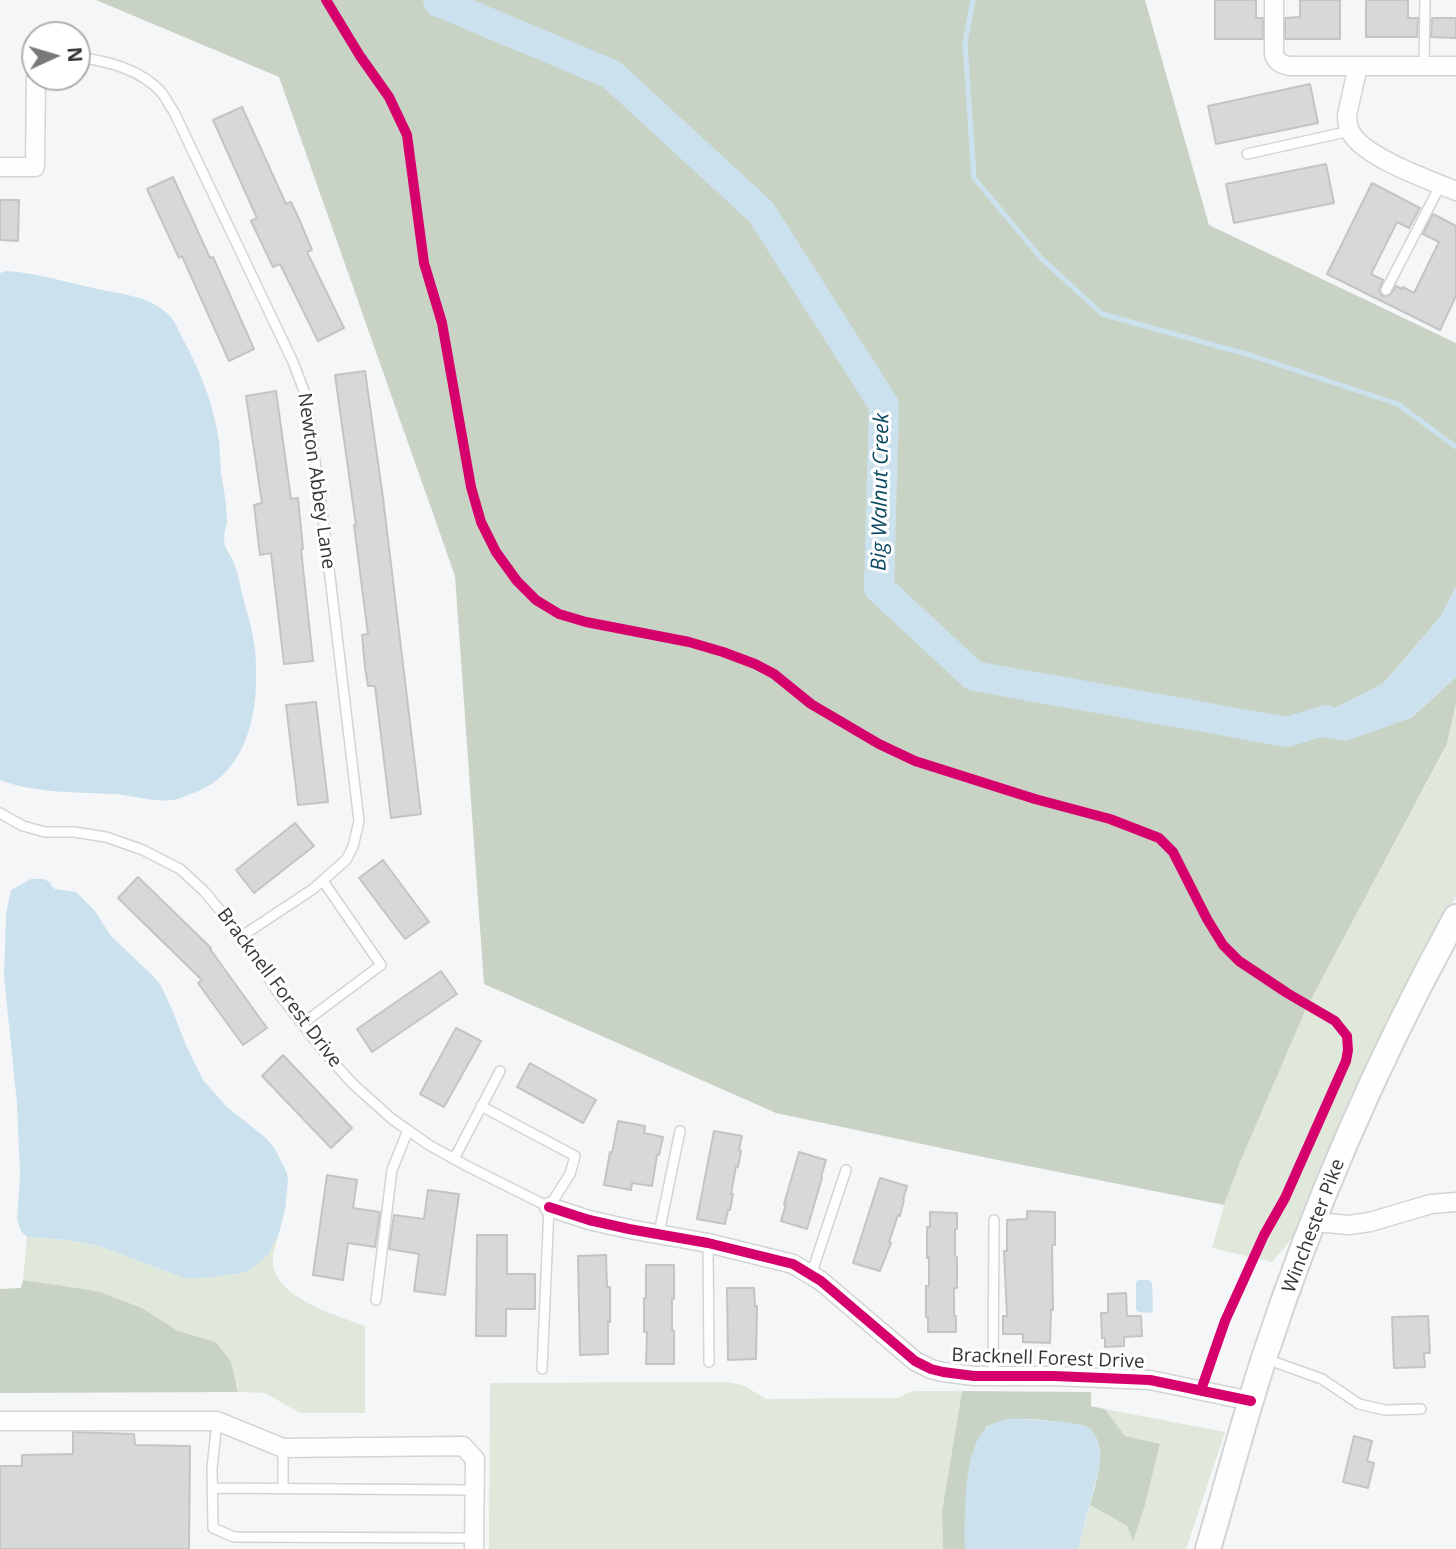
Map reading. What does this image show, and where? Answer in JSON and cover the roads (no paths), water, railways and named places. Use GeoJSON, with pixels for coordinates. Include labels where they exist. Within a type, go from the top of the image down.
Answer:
{"type":"FeatureCollection","features":[{"type":"Feature","properties":{"kind":"main road","name":"Winchester Pike"},"geometry":{"type":"LineString","coordinates":[[1208,1549],[1264,1359],[1314,1222],[1368,1093],[1456,917]]}},
{"type":"Feature","properties":{"kind":"street"},"geometry":{"type":"LineString","coordinates":[[1274,0],[1274,55],[1276,61],[1289,66],[1456,66]]}},
{"type":"Feature","properties":{"kind":"street"},"geometry":{"type":"LineString","coordinates":[[1357,66],[1347,115],[1352,135],[1381,158],[1448,188]]}},
{"type":"Feature","properties":{"kind":"street"},"geometry":{"type":"LineString","coordinates":[[0,167],[35,167],[37,91]]}},
{"type":"Feature","properties":{"kind":"street"},"geometry":{"type":"LineString","coordinates":[[1314,1222],[1370,1222],[1432,1204],[1456,1202]]}},
{"type":"Feature","properties":{"kind":"street","name":"Bracknell Forest Drive"},"geometry":{"type":"LineString","coordinates":[[549,1207],[589,1220],[708,1243],[793,1264],[811,1275],[915,1361],[943,1373],[1150,1380],[1251,1401]]}},
{"type":"Feature","properties":{"kind":"street"},"geometry":{"type":"LineString","coordinates":[[0,1421],[217,1421],[283,1448],[463,1446],[475,1459],[474,1544]]}},
{"type":"Feature","properties":{"kind":"lane"},"geometry":{"type":"LineString","coordinates":[[1424,66],[1425,0]]}},
{"type":"Feature","properties":{"kind":"lane","name":"Newton Abbey Lane"},"geometry":{"type":"LineString","coordinates":[[91,59],[121,67],[143,77],[161,92],[180,124],[293,362],[306,396],[359,808],[358,833],[346,860],[323,881],[242,936]]}},
{"type":"Feature","properties":{"kind":"lane"},"geometry":{"type":"LineString","coordinates":[[1247,154],[1350,131]]}},
{"type":"Feature","properties":{"kind":"lane"},"geometry":{"type":"LineString","coordinates":[[1386,290],[1448,188]]}},
{"type":"Feature","properties":{"kind":"lane","name":"Bracknell Forest Drive"},"geometry":{"type":"LineString","coordinates":[[0,813],[23,826],[45,832],[74,832],[106,837],[144,850],[180,869],[204,891],[242,936],[279,994],[353,1084],[392,1119],[454,1159],[549,1207]]}},
{"type":"Feature","properties":{"kind":"lane"},"geometry":{"type":"LineString","coordinates":[[302,1024],[381,965],[323,881]]}},
{"type":"Feature","properties":{"kind":"lane"},"geometry":{"type":"LineString","coordinates":[[454,1159],[500,1071]]}},
{"type":"Feature","properties":{"kind":"lane"},"geometry":{"type":"LineString","coordinates":[[481,1106],[575,1156],[570,1174],[549,1207],[542,1369]]}},
{"type":"Feature","properties":{"kind":"lane"},"geometry":{"type":"LineString","coordinates":[[376,1300],[392,1170],[408,1130]]}},
{"type":"Feature","properties":{"kind":"lane"},"geometry":{"type":"LineString","coordinates":[[659,1234],[680,1131]]}},
{"type":"Feature","properties":{"kind":"lane"},"geometry":{"type":"LineString","coordinates":[[811,1275],[846,1170]]}},
{"type":"Feature","properties":{"kind":"lane"},"geometry":{"type":"LineString","coordinates":[[993,1376],[994,1220]]}},
{"type":"Feature","properties":{"kind":"lane"},"geometry":{"type":"LineString","coordinates":[[708,1243],[709,1362]]}},
{"type":"Feature","properties":{"kind":"lane"},"geometry":{"type":"LineString","coordinates":[[1264,1359],[1322,1379],[1359,1404],[1385,1410],[1421,1409]]}},
{"type":"Feature","properties":{"kind":"lane"},"geometry":{"type":"LineString","coordinates":[[217,1421],[212,1468],[213,1528],[234,1537],[474,1544]]}},
{"type":"Feature","properties":{"kind":"lane"},"geometry":{"type":"LineString","coordinates":[[282,1489],[283,1448]]}},
{"type":"Feature","properties":{"kind":"lane"},"geometry":{"type":"LineString","coordinates":[[212,1489],[474,1490]]}},
{"type":"Feature","properties":{"kind":"water"},"geometry":{"type":"Polygon","coordinates":[[[7,271],[38,275],[131,296],[160,307],[175,323],[208,395],[218,435],[226,507],[224,542],[237,571],[253,636],[256,692],[248,734],[228,770],[213,783],[180,798],[157,800],[118,794],[54,791],[0,780],[0,273],[7,271]]]}},
{"type":"Feature","properties":{"kind":"water"},"geometry":{"type":"Polygon","coordinates":[[[1456,587],[1456,677],[1411,718],[1346,741],[1287,732],[1384,683],[1441,616],[1456,587]]]}},
{"type":"Feature","properties":{"kind":"water"},"geometry":{"type":"Polygon","coordinates":[[[31,879],[44,879],[55,889],[76,892],[95,911],[111,936],[160,984],[203,1080],[227,1107],[266,1138],[275,1149],[287,1173],[285,1210],[279,1233],[268,1255],[246,1272],[184,1278],[99,1246],[27,1237],[21,1231],[17,1219],[20,1176],[17,1103],[4,976],[6,913],[11,890],[31,879]]]}},
{"type":"Feature","properties":{"kind":"water"},"geometry":{"type":"Polygon","coordinates":[[[1138,1280],[1149,1280],[1152,1283],[1153,1310],[1150,1313],[1138,1312],[1136,1309],[1138,1280]]]}},
{"type":"Feature","properties":{"kind":"water"},"geometry":{"type":"Polygon","coordinates":[[[1010,1419],[1075,1424],[1093,1431],[1099,1445],[1100,1465],[1078,1549],[965,1549],[967,1483],[974,1449],[989,1426],[1010,1419]]]}},
{"type":"Feature","properties":{"kind":"waterway","name":"Big Walnut Creek"},"geometry":{"type":"LineString","coordinates":[[438,0],[611,74],[761,212],[884,405],[879,588],[974,676],[1287,732],[1326,720]]}},
{"type":"Feature","properties":{"kind":"waterway"},"geometry":{"type":"LineString","coordinates":[[973,0],[965,42],[974,178],[1041,258],[1102,314],[1253,356],[1398,404],[1456,447]]}}]}
